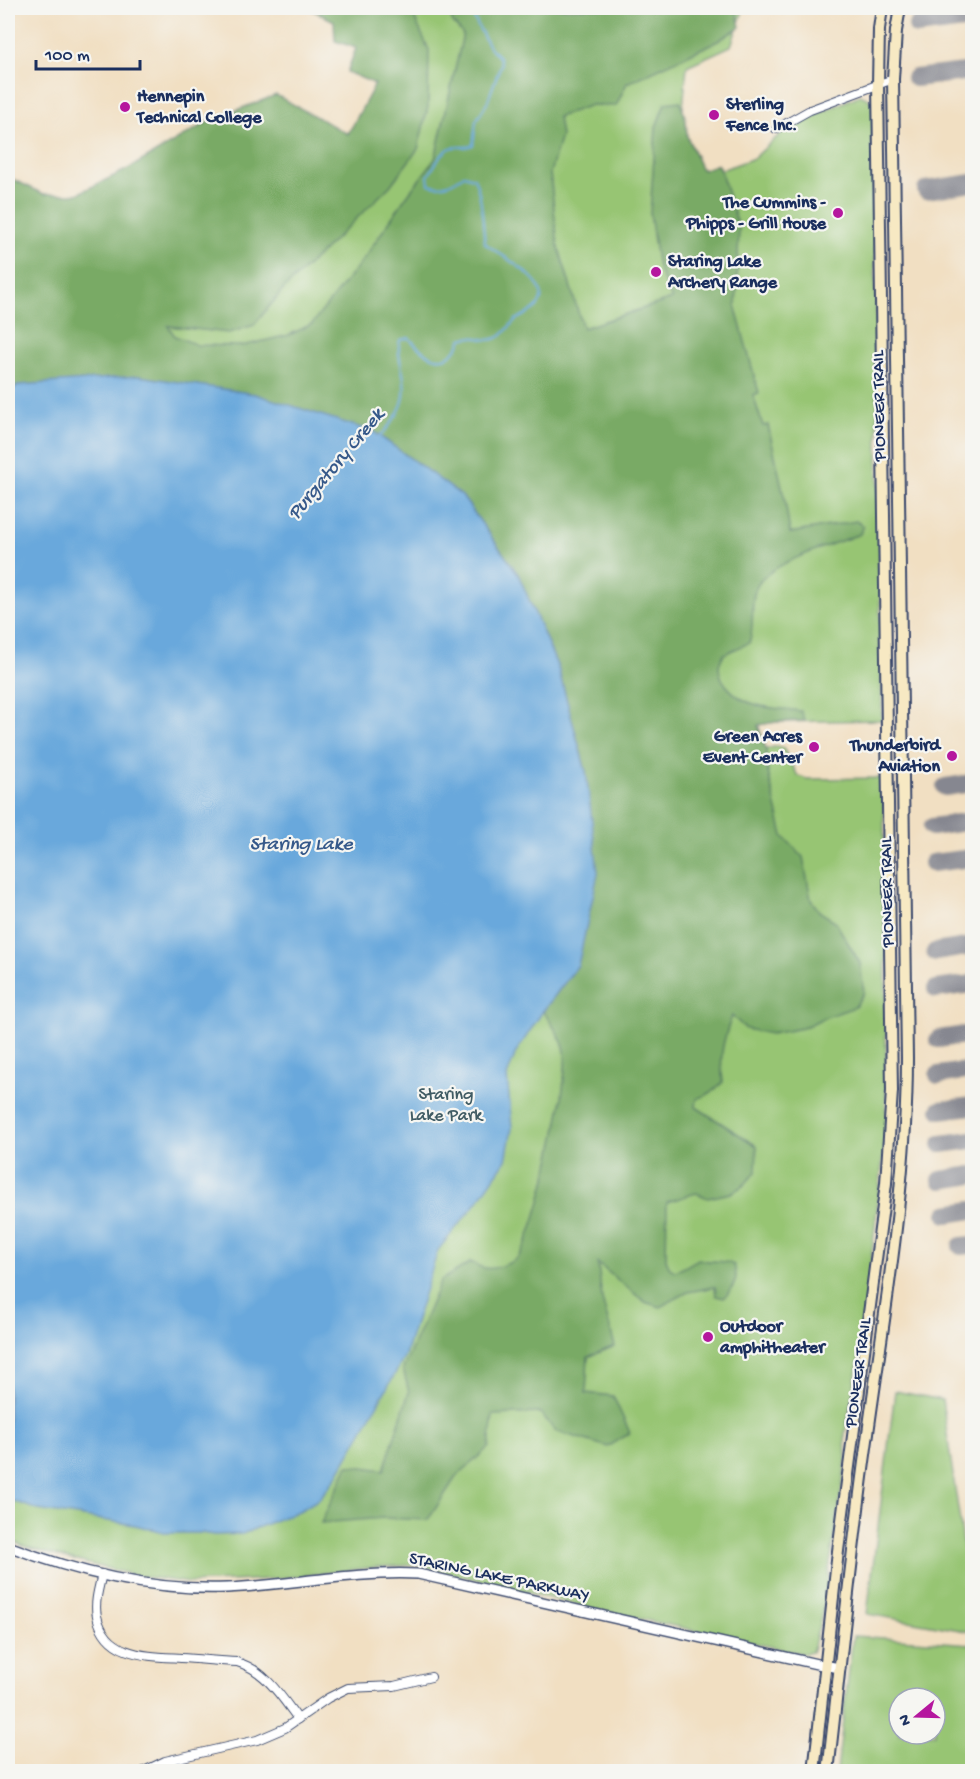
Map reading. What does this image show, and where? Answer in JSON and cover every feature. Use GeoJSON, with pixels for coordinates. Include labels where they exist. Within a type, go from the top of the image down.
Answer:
{"type":"FeatureCollection","features":[{"type":"Feature","properties":{"kind":"main road","name":"PIONEER TRAIL"},"geometry":{"type":"LineString","coordinates":[[814,1772],[838,1551],[886,1183],[892,1091],[878,84],[879,29],[882,8]]}},
{"type":"Feature","properties":{"kind":"main road","name":"PIONEER TRAIL"},"geometry":{"type":"LineString","coordinates":[[828,1772],[865,1452],[902,1184],[907,1090],[893,79],[900,8]]}},
{"type":"Feature","properties":{"kind":"street"},"geometry":{"type":"LineString","coordinates":[[776,129],[810,110],[893,79]]}},
{"type":"Feature","properties":{"kind":"street","name":"STARING LAKE PARKWAY"},"geometry":{"type":"LineString","coordinates":[[8,1546],[102,1574],[146,1583],[204,1588],[228,1588],[386,1574],[418,1574],[840,1668]]}},
{"type":"Feature","properties":{"kind":"street"},"geometry":{"type":"LineString","coordinates":[[102,1574],[97,1615],[108,1639],[118,1648],[131,1654],[237,1662],[246,1665],[266,1678],[298,1719]]}},
{"type":"Feature","properties":{"kind":"street"},"geometry":{"type":"LineString","coordinates":[[142,1772],[165,1761],[270,1735],[348,1688],[394,1686],[430,1677]]}},
{"type":"Feature","properties":{"kind":"green space"},"geometry":{"type":"Polygon","coordinates":[[[308,8],[410,8],[429,50],[428,107],[418,149],[390,186],[283,290],[254,325],[229,333],[168,326],[175,336],[197,345],[242,346],[289,335],[312,324],[365,257],[435,159],[463,34],[453,23],[447,8],[736,8],[740,27],[718,41],[627,83],[616,106],[591,105],[558,117],[561,136],[550,173],[558,245],[583,328],[672,299],[658,268],[650,214],[656,127],[665,103],[680,101],[686,120],[687,136],[702,170],[718,164],[739,228],[736,309],[759,393],[753,395],[763,426],[768,425],[790,533],[856,521],[864,526],[860,534],[791,560],[767,575],[759,583],[754,596],[749,643],[724,654],[719,667],[726,685],[742,699],[765,707],[801,711],[805,721],[758,725],[766,750],[767,768],[783,836],[803,857],[811,900],[820,912],[835,921],[860,963],[864,992],[855,1007],[803,1028],[771,1034],[746,1029],[732,1016],[723,1048],[721,1064],[723,1082],[712,1092],[697,1099],[696,1107],[757,1146],[756,1172],[743,1186],[731,1193],[708,1198],[696,1193],[667,1202],[666,1259],[669,1267],[674,1271],[699,1259],[734,1265],[735,1283],[724,1298],[716,1296],[715,1287],[688,1292],[660,1307],[645,1302],[598,1264],[602,1299],[615,1346],[588,1357],[586,1393],[613,1396],[630,1433],[608,1447],[555,1431],[541,1413],[493,1415],[489,1447],[456,1477],[428,1520],[383,1518],[321,1523],[348,1465],[384,1470],[409,1392],[403,1369],[441,1280],[471,1262],[482,1268],[492,1268],[515,1260],[526,1243],[535,1219],[552,1154],[565,1063],[562,1042],[543,1011],[578,965],[586,772],[558,668],[518,574],[462,496],[374,432],[20,385],[8,391],[8,177],[44,194],[77,194],[128,169],[211,120],[276,95],[348,134],[375,84],[347,72],[356,48],[335,41],[334,21],[308,8]]]}},
{"type":"Feature","properties":{"kind":"green space","name":"Staring Lake Park"},"geometry":{"type":"Polygon","coordinates":[[[331,8],[744,8],[731,46],[687,66],[681,129],[689,172],[710,174],[754,158],[787,128],[860,95],[869,99],[873,106],[882,720],[776,722],[758,725],[766,749],[778,746],[783,748],[798,776],[807,779],[883,778],[886,1131],[861,1348],[845,1433],[846,1461],[823,1609],[812,1652],[805,1654],[589,1608],[418,1565],[377,1567],[273,1579],[190,1583],[138,1576],[65,1558],[23,1546],[8,1539],[8,232],[334,149],[389,82],[331,8]]]}},
{"type":"Feature","properties":{"kind":"green space"},"geometry":{"type":"Polygon","coordinates":[[[895,1391],[942,1400],[972,1603],[972,1632],[867,1614],[895,1391]]]}},
{"type":"Feature","properties":{"kind":"green space"},"geometry":{"type":"Polygon","coordinates":[[[853,1636],[972,1644],[972,1771],[837,1771],[853,1636]]]}},
{"type":"Feature","properties":{"kind":"water","name":"Staring Lake"},"geometry":{"type":"Polygon","coordinates":[[[139,376],[255,394],[374,432],[462,496],[518,574],[558,668],[586,772],[598,873],[578,965],[543,1011],[516,1052],[507,1076],[512,1128],[506,1160],[478,1201],[438,1250],[404,1358],[336,1477],[319,1499],[301,1510],[242,1534],[168,1533],[135,1525],[38,1510],[8,1499],[8,391],[20,385],[139,376]]]}},
{"type":"Feature","properties":{"kind":"waterway","name":"Purgatory Creek"},"geometry":{"type":"LineString","coordinates":[[379,438],[392,422],[404,399],[400,340],[409,338],[430,356],[443,358],[450,355],[462,339],[472,337],[492,340],[500,337],[517,319],[535,308],[541,299],[541,291],[537,283],[485,243],[481,202],[474,178],[464,175],[447,184],[438,186],[429,184],[428,176],[446,151],[454,147],[473,145],[476,121],[487,103],[501,64],[473,16],[476,8]]}},
{"type":"Feature","properties":{"kind":"taxiway"},"geometry":{"type":"LineString","coordinates":[[917,26],[972,19]]}},
{"type":"Feature","properties":{"kind":"taxiway"},"geometry":{"type":"LineString","coordinates":[[915,78],[972,71]]}},
{"type":"Feature","properties":{"kind":"taxiway"},"geometry":{"type":"LineString","coordinates":[[926,190],[972,183]]}},
{"type":"Feature","properties":{"kind":"taxiway"},"geometry":{"type":"LineString","coordinates":[[945,787],[972,783]]}},
{"type":"Feature","properties":{"kind":"taxiway"},"geometry":{"type":"LineString","coordinates":[[932,827],[972,821]]}},
{"type":"Feature","properties":{"kind":"taxiway"},"geometry":{"type":"LineString","coordinates":[[932,863],[972,858]]}},
{"type":"Feature","properties":{"kind":"taxiway"},"geometry":{"type":"LineString","coordinates":[[935,952],[972,946]]}},
{"type":"Feature","properties":{"kind":"taxiway"},"geometry":{"type":"LineString","coordinates":[[936,989],[972,984]]}},
{"type":"Feature","properties":{"kind":"taxiway"},"geometry":{"type":"LineString","coordinates":[[938,1039],[972,1034]]}},
{"type":"Feature","properties":{"kind":"taxiway"},"geometry":{"type":"LineString","coordinates":[[938,1075],[972,1070]]}},
{"type":"Feature","properties":{"kind":"taxiway"},"geometry":{"type":"LineString","coordinates":[[940,1110],[972,1106]]}},
{"type":"Feature","properties":{"kind":"taxiway"},"geometry":{"type":"LineString","coordinates":[[941,1144],[972,1140]]}},
{"type":"Feature","properties":{"kind":"taxiway"},"geometry":{"type":"LineString","coordinates":[[941,1180],[972,1175]]}},
{"type":"Feature","properties":{"kind":"taxiway"},"geometry":{"type":"LineString","coordinates":[[947,1214],[972,1210]]}},
{"type":"Feature","properties":{"kind":"taxiway"},"geometry":{"type":"LineString","coordinates":[[961,1246],[972,1245]]}},
{"type":"Feature","properties":{"kind":"place","name":"Hennepin Technical College"},"geometry":{"type":"Point","coordinates":[125,107]}},
{"type":"Feature","properties":{"kind":"place","name":"Sterling Fence Inc."},"geometry":{"type":"Point","coordinates":[714,115]}},
{"type":"Feature","properties":{"kind":"place","name":"The Cummins - Phipps - Grill House"},"geometry":{"type":"Point","coordinates":[838,213]}},
{"type":"Feature","properties":{"kind":"place","name":"Staring Lake Archery Range"},"geometry":{"type":"Point","coordinates":[656,272]}},
{"type":"Feature","properties":{"kind":"place","name":"Green Acres Event Center"},"geometry":{"type":"Point","coordinates":[814,747]}},
{"type":"Feature","properties":{"kind":"place","name":"Thunderbird Aviation"},"geometry":{"type":"Point","coordinates":[952,756]}},
{"type":"Feature","properties":{"kind":"place","name":"Outdoor amphitheater"},"geometry":{"type":"Point","coordinates":[708,1337]}}]}
